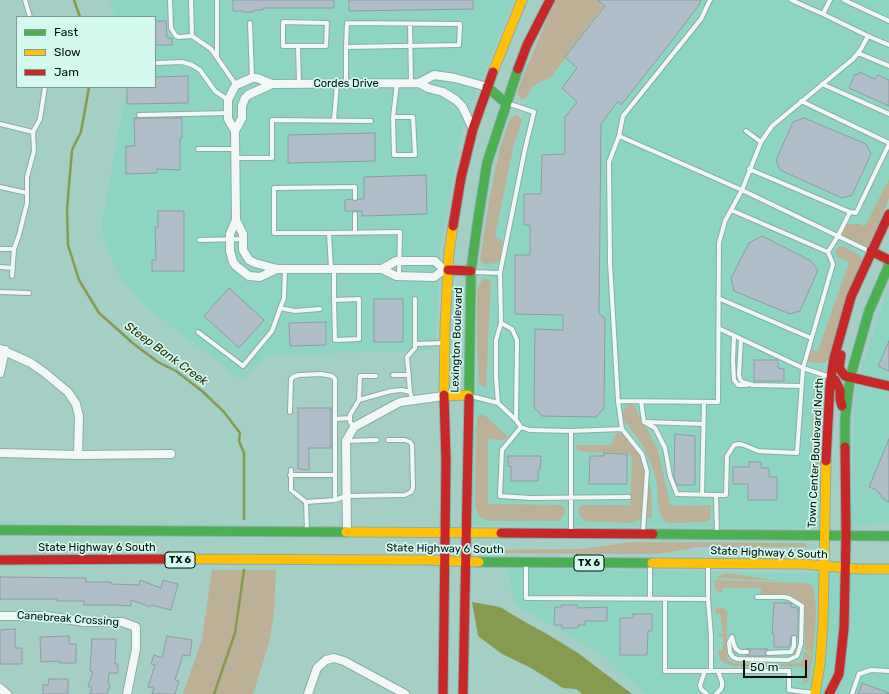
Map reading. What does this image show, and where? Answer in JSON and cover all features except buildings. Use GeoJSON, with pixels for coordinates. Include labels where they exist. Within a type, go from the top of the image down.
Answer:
{"type":"FeatureCollection","features":[{"type":"Feature","properties":{"kind":"main road","name":"Lexington Boulevard"},"geometry":{"type":"LineString","coordinates":[[443,694],[446,461],[444,396],[446,270],[457,198],[473,129],[487,87],[522,0]]}},
{"type":"Feature","properties":{"kind":"main road","name":"Lexington Boulevard"},"geometry":{"type":"LineString","coordinates":[[463,694],[471,271],[487,163],[506,103],[527,45],[550,0]]}},
{"type":"Feature","properties":{"kind":"main road"},"geometry":{"type":"LineString","coordinates":[[487,87],[506,103]]}},
{"type":"Feature","properties":{"kind":"main road","name":"Town Center Boulevard North"},"geometry":{"type":"LineString","coordinates":[[815,694],[820,664],[823,625],[827,418],[834,358],[851,297],[889,214]]}},
{"type":"Feature","properties":{"kind":"main road"},"geometry":{"type":"LineString","coordinates":[[871,251],[889,260]]}},
{"type":"Feature","properties":{"kind":"main road"},"geometry":{"type":"LineString","coordinates":[[829,694],[839,674],[844,628],[846,568],[845,419],[850,378],[869,311],[889,265]]}},
{"type":"Feature","properties":{"kind":"main road"},"geometry":{"type":"LineString","coordinates":[[446,270],[471,271]]}},
{"type":"Feature","properties":{"kind":"main road"},"geometry":{"type":"LineString","coordinates":[[841,332],[841,355],[839,368],[841,372],[850,378],[889,386]]}},
{"type":"Feature","properties":{"kind":"main road"},"geometry":{"type":"LineString","coordinates":[[831,378],[835,380],[840,390],[840,399],[845,419]]}},
{"type":"Feature","properties":{"kind":"main road"},"geometry":{"type":"LineString","coordinates":[[444,396],[468,396]]}},
{"type":"Feature","properties":{"kind":"main road","name":"State Highway 6 South"},"geometry":{"type":"LineString","coordinates":[[0,530],[889,536]]}},
{"type":"Feature","properties":{"kind":"main road","name":"State Highway 6 South"},"geometry":{"type":"LineString","coordinates":[[0,560],[445,560],[804,564],[846,568],[889,569]]}},
{"type":"Feature","properties":{"kind":"street","name":"Cordes Drive"},"geometry":{"type":"LineString","coordinates":[[415,83],[434,75],[455,78],[487,87]]}},
{"type":"Feature","properties":{"kind":"street","name":"Cordes Drive"},"geometry":{"type":"LineString","coordinates":[[252,78],[257,78],[272,84],[415,83],[443,92],[456,100],[462,106],[473,129]]}},
{"type":"Feature","properties":{"kind":"street"},"geometry":{"type":"LineString","coordinates":[[236,85],[252,78]]}},
{"type":"Feature","properties":{"kind":"street","name":"Cordes Drive"},"geometry":{"type":"LineString","coordinates":[[272,84],[248,95],[245,98],[242,106],[242,118],[235,131],[236,220],[230,234],[230,251],[233,262],[236,266],[244,274],[249,276],[260,277],[281,269]]}},
{"type":"Feature","properties":{"kind":"street","name":"Cordes Drive"},"geometry":{"type":"LineString","coordinates":[[235,131],[228,119],[228,100],[236,85]]}},
{"type":"Feature","properties":{"kind":"street","name":"Cordes Drive"},"geometry":{"type":"LineString","coordinates":[[236,220],[243,234],[244,250],[249,260],[255,263],[281,269],[382,269],[396,276],[434,277],[446,270],[435,261],[396,261],[382,269]]}},
{"type":"Feature","properties":{"kind":"street"},"geometry":{"type":"LineString","coordinates":[[0,373],[2,349],[30,363],[68,392],[76,404],[79,416],[78,454]]}},
{"type":"Feature","properties":{"kind":"street"},"geometry":{"type":"LineString","coordinates":[[347,532],[346,441],[354,427],[400,402],[444,396]]}},
{"type":"Feature","properties":{"kind":"street"},"geometry":{"type":"LineString","coordinates":[[0,453],[171,454]]}},
{"type":"Feature","properties":{"kind":"street","name":"Canebreak Crossing"},"geometry":{"type":"LineString","coordinates":[[0,616],[46,616],[84,622],[122,622],[136,627],[136,649],[130,686],[127,694]]}},
{"type":"Feature","properties":{"kind":"street"},"geometry":{"type":"LineString","coordinates":[[308,694],[317,668],[326,660],[334,658],[344,661],[405,694]]}},
{"type":"Feature","properties":{"kind":"street"},"geometry":{"type":"LineString","coordinates":[[0,688],[7,694]]}},
{"type":"Feature","properties":{"kind":"lane"},"geometry":{"type":"LineString","coordinates":[[25,0],[30,16]]}},
{"type":"Feature","properties":{"kind":"lane"},"geometry":{"type":"LineString","coordinates":[[170,0],[171,28],[176,36],[192,36],[211,49],[236,85]]}},
{"type":"Feature","properties":{"kind":"lane"},"geometry":{"type":"LineString","coordinates":[[191,0],[192,36]]}},
{"type":"Feature","properties":{"kind":"lane"},"geometry":{"type":"LineString","coordinates":[[217,0],[218,59]]}},
{"type":"Feature","properties":{"kind":"lane"},"geometry":{"type":"LineString","coordinates":[[643,534],[647,471],[642,454],[622,429],[618,400],[610,263],[609,162],[623,116],[701,19],[710,0]]}},
{"type":"Feature","properties":{"kind":"lane"},"geometry":{"type":"LineString","coordinates":[[791,0],[889,45]]}},
{"type":"Feature","properties":{"kind":"lane"},"geometry":{"type":"LineString","coordinates":[[823,14],[830,0]]}},
{"type":"Feature","properties":{"kind":"lane"},"geometry":{"type":"LineString","coordinates":[[844,0],[889,21]]}},
{"type":"Feature","properties":{"kind":"lane"},"geometry":{"type":"LineString","coordinates":[[283,22],[327,23],[326,46],[298,46],[283,46],[283,22]]}},
{"type":"Feature","properties":{"kind":"lane"},"geometry":{"type":"LineString","coordinates":[[250,23],[252,78]]}},
{"type":"Feature","properties":{"kind":"lane"},"geometry":{"type":"LineString","coordinates":[[346,47],[459,46],[460,24],[347,23],[346,47],[346,84]]}},
{"type":"Feature","properties":{"kind":"lane"},"geometry":{"type":"LineString","coordinates":[[410,24],[410,46],[415,83]]}},
{"type":"Feature","properties":{"kind":"lane"},"geometry":{"type":"LineString","coordinates":[[618,400],[718,402],[719,243],[725,221],[742,190],[749,169],[761,142],[772,126],[853,59],[868,36]]}},
{"type":"Feature","properties":{"kind":"lane"},"geometry":{"type":"LineString","coordinates":[[298,46],[299,84]]}},
{"type":"Feature","properties":{"kind":"lane"},"geometry":{"type":"LineString","coordinates":[[858,53],[889,66]]}},
{"type":"Feature","properties":{"kind":"lane"},"geometry":{"type":"LineString","coordinates":[[157,63],[182,62],[192,65],[200,70],[215,91],[228,100]]}},
{"type":"Feature","properties":{"kind":"lane"},"geometry":{"type":"LineString","coordinates":[[393,117],[414,117],[415,155],[394,155],[393,117],[397,83]]}},
{"type":"Feature","properties":{"kind":"lane"},"geometry":{"type":"LineString","coordinates":[[334,120],[337,84]]}},
{"type":"Feature","properties":{"kind":"lane"},"geometry":{"type":"LineString","coordinates":[[822,84],[889,114]]}},
{"type":"Feature","properties":{"kind":"lane"},"geometry":{"type":"LineString","coordinates":[[12,276],[14,250],[27,203],[27,177],[34,151],[34,132],[40,119],[44,88]]}},
{"type":"Feature","properties":{"kind":"lane"},"geometry":{"type":"LineString","coordinates":[[749,169],[850,212],[856,213],[889,143],[801,101]]}},
{"type":"Feature","properties":{"kind":"lane"},"geometry":{"type":"LineString","coordinates":[[498,403],[496,340],[501,323],[500,273],[524,149],[534,112],[506,103]]}},
{"type":"Feature","properties":{"kind":"lane"},"geometry":{"type":"LineString","coordinates":[[139,115],[228,113]]}},
{"type":"Feature","properties":{"kind":"lane"},"geometry":{"type":"LineString","coordinates":[[235,158],[272,158],[272,120],[371,121]]}},
{"type":"Feature","properties":{"kind":"lane"},"geometry":{"type":"LineString","coordinates":[[0,124],[34,132]]}},
{"type":"Feature","properties":{"kind":"lane"},"geometry":{"type":"LineString","coordinates":[[746,131],[761,142]]}},
{"type":"Feature","properties":{"kind":"lane"},"geometry":{"type":"LineString","coordinates":[[618,136],[742,190],[871,251]]}},
{"type":"Feature","properties":{"kind":"lane"},"geometry":{"type":"LineString","coordinates":[[198,149],[235,149]]}},
{"type":"Feature","properties":{"kind":"lane"},"geometry":{"type":"LineString","coordinates":[[0,187],[27,193]]}},
{"type":"Feature","properties":{"kind":"lane"},"geometry":{"type":"LineString","coordinates":[[355,198],[355,187],[274,188],[274,233],[400,232],[399,276]]}},
{"type":"Feature","properties":{"kind":"lane"},"geometry":{"type":"LineString","coordinates":[[644,422],[656,428],[665,448],[670,476],[677,494],[726,495],[727,456],[734,445],[744,444],[758,451],[797,453],[803,368],[832,264],[828,252],[731,210]]}},
{"type":"Feature","properties":{"kind":"lane"},"geometry":{"type":"LineString","coordinates":[[828,252],[850,212]]}},
{"type":"Feature","properties":{"kind":"lane"},"geometry":{"type":"LineString","coordinates":[[354,233],[355,214]]}},
{"type":"Feature","properties":{"kind":"lane"},"geometry":{"type":"LineString","coordinates":[[329,233],[334,300],[335,340],[359,339],[359,299],[334,300]]}},
{"type":"Feature","properties":{"kind":"lane"},"geometry":{"type":"LineString","coordinates":[[199,240],[243,239]]}},
{"type":"Feature","properties":{"kind":"lane"},"geometry":{"type":"LineString","coordinates":[[0,249],[14,250]]}},
{"type":"Feature","properties":{"kind":"lane"},"geometry":{"type":"LineString","coordinates":[[0,267],[13,268]]}},
{"type":"Feature","properties":{"kind":"lane"},"geometry":{"type":"LineString","coordinates":[[198,332],[243,366],[272,331],[284,298],[281,269]]}},
{"type":"Feature","properties":{"kind":"lane"},"geometry":{"type":"LineString","coordinates":[[471,271],[500,273]]}},
{"type":"Feature","properties":{"kind":"lane"},"geometry":{"type":"LineString","coordinates":[[0,292],[30,293]]}},
{"type":"Feature","properties":{"kind":"lane"},"geometry":{"type":"LineString","coordinates":[[718,298],[811,338]]}},
{"type":"Feature","properties":{"kind":"lane"},"geometry":{"type":"LineString","coordinates":[[413,401],[410,392],[408,357],[415,348],[414,299]]}},
{"type":"Feature","properties":{"kind":"lane"},"geometry":{"type":"LineString","coordinates":[[280,308],[295,311],[320,309]]}},
{"type":"Feature","properties":{"kind":"lane"},"geometry":{"type":"LineString","coordinates":[[501,323],[512,329],[517,340],[516,420]]}},
{"type":"Feature","properties":{"kind":"lane"},"geometry":{"type":"LineString","coordinates":[[718,328],[803,368],[831,378]]}},
{"type":"Feature","properties":{"kind":"lane"},"geometry":{"type":"LineString","coordinates":[[734,336],[734,380],[738,385],[801,386]]}},
{"type":"Feature","properties":{"kind":"lane"},"geometry":{"type":"LineString","coordinates":[[741,339],[739,362],[740,379],[742,382],[753,385]]}},
{"type":"Feature","properties":{"kind":"lane"},"geometry":{"type":"LineString","coordinates":[[415,344],[445,343]]}},
{"type":"Feature","properties":{"kind":"lane"},"geometry":{"type":"LineString","coordinates":[[290,412],[291,379],[299,375],[321,374],[332,376],[335,379],[335,500]]}},
{"type":"Feature","properties":{"kind":"lane"},"geometry":{"type":"LineString","coordinates":[[393,375],[409,375]]}},
{"type":"Feature","properties":{"kind":"lane"},"geometry":{"type":"LineString","coordinates":[[354,427],[350,422],[350,415],[359,400],[360,376],[376,376]]}},
{"type":"Feature","properties":{"kind":"lane"},"geometry":{"type":"LineString","coordinates":[[359,400],[391,391],[402,390],[410,392]]}},
{"type":"Feature","properties":{"kind":"lane"},"geometry":{"type":"LineString","coordinates":[[468,396],[498,403],[516,420],[521,427],[529,430],[571,431],[622,429]]}},
{"type":"Feature","properties":{"kind":"lane"},"geometry":{"type":"LineString","coordinates":[[641,401],[644,422]]}},
{"type":"Feature","properties":{"kind":"lane"},"geometry":{"type":"LineString","coordinates":[[702,494],[704,402]]}},
{"type":"Feature","properties":{"kind":"lane"},"geometry":{"type":"LineString","coordinates":[[336,419],[350,418]]}},
{"type":"Feature","properties":{"kind":"lane"},"geometry":{"type":"LineString","coordinates":[[644,422],[703,424]]}},
{"type":"Feature","properties":{"kind":"lane"},"geometry":{"type":"LineString","coordinates":[[521,427],[502,450],[500,496],[531,498],[629,498]]}},
{"type":"Feature","properties":{"kind":"lane"},"geometry":{"type":"LineString","coordinates":[[571,431],[571,534]]}},
{"type":"Feature","properties":{"kind":"lane"},"geometry":{"type":"LineString","coordinates":[[346,441],[377,440]]}},
{"type":"Feature","properties":{"kind":"lane"},"geometry":{"type":"LineString","coordinates":[[335,475],[290,472],[291,490],[306,502],[335,500],[346,496],[405,495],[411,492],[413,488],[412,445],[410,442],[405,440],[388,440]]}},
{"type":"Feature","properties":{"kind":"lane"},"geometry":{"type":"LineString","coordinates":[[716,495],[717,535]]}},
{"type":"Feature","properties":{"kind":"lane"},"geometry":{"type":"LineString","coordinates":[[306,502],[307,532]]}},
{"type":"Feature","properties":{"kind":"lane"},"geometry":{"type":"LineString","coordinates":[[526,562],[526,598],[708,599]]}},
{"type":"Feature","properties":{"kind":"lane"},"geometry":{"type":"LineString","coordinates":[[650,563],[650,599]]}},
{"type":"Feature","properties":{"kind":"lane"},"geometry":{"type":"LineString","coordinates":[[708,563],[708,599],[712,636],[711,671]]}},
{"type":"Feature","properties":{"kind":"lane"},"geometry":{"type":"LineString","coordinates":[[747,652],[740,652],[736,649],[732,636],[729,643],[730,654],[737,659],[788,660],[797,656],[801,647],[802,606],[789,598],[784,597],[757,597]]}},
{"type":"Feature","properties":{"kind":"lane"},"geometry":{"type":"LineString","coordinates":[[665,599],[665,671],[789,671],[789,690],[785,694]]}},
{"type":"Feature","properties":{"kind":"lane"},"geometry":{"type":"LineString","coordinates":[[793,601],[794,607]]}},
{"type":"Feature","properties":{"kind":"lane"},"geometry":{"type":"LineString","coordinates":[[768,653],[791,652],[794,646],[794,638]]}},
{"type":"Feature","properties":{"kind":"lane"},"geometry":{"type":"LineString","coordinates":[[852,694],[859,674],[871,670],[889,671]]}},
{"type":"Feature","properties":{"kind":"lane"},"geometry":{"type":"LineString","coordinates":[[704,693],[700,685],[705,671]]}},
{"type":"Feature","properties":{"kind":"lane"},"geometry":{"type":"LineString","coordinates":[[718,671],[722,682],[721,689],[718,693]]}},
{"type":"Feature","properties":{"kind":"lane"},"geometry":{"type":"LineString","coordinates":[[789,690],[815,694]]}},
{"type":"Feature","properties":{"kind":"path"},"geometry":{"type":"LineString","coordinates":[[859,549],[859,554]]}},
{"type":"Feature","properties":{"kind":"shaded area"},"geometry":{"type":"Polygon","coordinates":[[[109,0],[514,0],[463,125],[440,248],[435,350],[267,355],[242,380],[146,307],[117,273],[101,228],[126,88],[156,88],[156,16],[116,16],[109,0]]]}},
{"type":"Feature","properties":{"kind":"shaded area"},"geometry":{"type":"Polygon","coordinates":[[[555,0],[597,0],[604,6],[565,56],[565,59],[551,77],[533,86],[526,98],[521,99],[517,93],[520,84],[555,0]]]}},
{"type":"Feature","properties":{"kind":"shaded area"},"geometry":{"type":"Polygon","coordinates":[[[558,0],[889,0],[889,193],[824,365],[818,528],[470,525],[483,253],[547,32],[558,0]]]}},
{"type":"Feature","properties":{"kind":"shaded area"},"geometry":{"type":"Polygon","coordinates":[[[517,115],[522,121],[514,144],[495,235],[497,238],[502,240],[501,257],[497,263],[486,264],[482,263],[480,259],[490,196],[500,148],[506,130],[510,119],[517,115]]]}},
{"type":"Feature","properties":{"kind":"shaded area"},"geometry":{"type":"Polygon","coordinates":[[[889,179],[889,198],[869,247],[842,235],[841,233],[845,224],[859,224],[865,226],[889,179]]]}},
{"type":"Feature","properties":{"kind":"shaded area"},"geometry":{"type":"Polygon","coordinates":[[[843,246],[862,258],[829,359],[824,363],[805,362],[808,349],[818,351],[849,262],[837,257],[835,253],[838,247],[843,246]]]}},
{"type":"Feature","properties":{"kind":"shaded area"},"geometry":{"type":"Polygon","coordinates":[[[484,279],[491,280],[486,388],[480,385],[479,381],[477,348],[477,290],[481,281],[484,279]]]}},
{"type":"Feature","properties":{"kind":"shaded area"},"geometry":{"type":"Polygon","coordinates":[[[889,287],[889,523],[850,526],[856,386],[889,287]]]}},
{"type":"Feature","properties":{"kind":"shaded area"},"geometry":{"type":"Polygon","coordinates":[[[814,384],[820,385],[822,388],[818,480],[810,478],[814,384]]]}},
{"type":"Feature","properties":{"kind":"shaded area"},"geometry":{"type":"Polygon","coordinates":[[[632,404],[658,450],[670,504],[673,506],[711,505],[710,518],[707,522],[669,523],[664,521],[661,517],[658,504],[657,485],[653,468],[642,444],[622,418],[625,408],[632,404]]]}},
{"type":"Feature","properties":{"kind":"shaded area"},"geometry":{"type":"Polygon","coordinates":[[[480,414],[487,417],[508,437],[504,440],[488,439],[488,502],[490,504],[561,505],[565,508],[565,513],[559,521],[489,521],[482,519],[478,514],[475,506],[476,432],[477,418],[480,414]]]}},
{"type":"Feature","properties":{"kind":"shaded area"},"geometry":{"type":"Polygon","coordinates":[[[616,433],[622,433],[625,435],[642,456],[651,489],[652,517],[643,518],[632,523],[585,521],[580,516],[578,511],[579,507],[582,505],[630,505],[632,459],[628,453],[585,452],[576,448],[576,445],[611,445],[616,433]]]}},
{"type":"Feature","properties":{"kind":"shaded area"},"geometry":{"type":"Polygon","coordinates":[[[631,542],[803,543],[807,544],[807,547],[700,547],[657,554],[485,553],[485,550],[581,549],[631,542]]]}},
{"type":"Feature","properties":{"kind":"shaded area"},"geometry":{"type":"Polygon","coordinates":[[[507,568],[889,575],[889,694],[645,694],[605,657],[515,604],[507,568]]]}},
{"type":"Feature","properties":{"kind":"shaded area"},"geometry":{"type":"Polygon","coordinates":[[[212,570],[276,570],[274,613],[269,643],[253,694],[183,694],[202,639],[212,570]]]}},
{"type":"Feature","properties":{"kind":"shaded area"},"geometry":{"type":"Polygon","coordinates":[[[726,573],[780,581],[716,578],[726,573]]]}},
{"type":"Feature","properties":{"kind":"shaded area"},"geometry":{"type":"Polygon","coordinates":[[[715,580],[804,583],[812,585],[816,608],[813,655],[805,649],[805,608],[801,602],[790,595],[785,594],[761,595],[761,588],[723,588],[722,593],[720,593],[715,587],[714,588],[715,580]]]}},
{"type":"Feature","properties":{"kind":"shaded area"},"geometry":{"type":"Polygon","coordinates":[[[472,602],[500,607],[547,634],[578,653],[632,694],[582,694],[576,689],[563,688],[531,668],[502,654],[478,636],[472,602]]]}},
{"type":"Feature","properties":{"kind":"shaded area"},"geometry":{"type":"Polygon","coordinates":[[[719,607],[727,611],[727,656],[729,661],[734,663],[769,664],[769,667],[732,666],[726,664],[720,659],[718,651],[723,650],[723,637],[716,635],[723,634],[720,614],[715,614],[716,608],[719,607]]]}},
{"type":"Feature","properties":{"kind":"shaded area"},"geometry":{"type":"Polygon","coordinates":[[[804,651],[813,656],[808,682],[803,684],[805,670],[801,666],[781,667],[781,664],[799,663],[803,659],[804,651]]]}},
{"type":"Feature","properties":{"kind":"waterway","name":"Steep Bank Creek"},"geometry":{"type":"LineString","coordinates":[[74,0],[80,16]]}},
{"type":"Feature","properties":{"kind":"waterway","name":"Steep Bank Creek"},"geometry":{"type":"LineString","coordinates":[[89,88],[81,132],[72,150],[67,209],[68,245],[79,280],[99,313],[135,345],[158,362],[176,371],[202,391],[224,412],[240,433],[239,441],[244,453],[244,519]]}},
{"type":"Feature","properties":{"kind":"waterway"},"geometry":{"type":"LineString","coordinates":[[214,694],[235,633],[244,570]]}},
{"type":"Feature","properties":{"kind":"traffic: fast"},"geometry":{"type":"LineString","coordinates":[[469,398],[471,271],[477,226],[487,163],[518,69]]}},
{"type":"Feature","properties":{"kind":"traffic: fast"},"geometry":{"type":"LineString","coordinates":[[487,87],[506,103]]}},
{"type":"Feature","properties":{"kind":"traffic: fast"},"geometry":{"type":"LineString","coordinates":[[845,447],[845,419],[850,378],[869,311],[889,265]]}},
{"type":"Feature","properties":{"kind":"traffic: fast"},"geometry":{"type":"LineString","coordinates":[[0,530],[346,532]]}},
{"type":"Feature","properties":{"kind":"traffic: fast"},"geometry":{"type":"LineString","coordinates":[[653,534],[889,536]]}},
{"type":"Feature","properties":{"kind":"traffic: fast"},"geometry":{"type":"LineString","coordinates":[[479,562],[652,563]]}},
{"type":"Feature","properties":{"kind":"traffic: slow"},"geometry":{"type":"LineString","coordinates":[[493,72],[522,0]]}},
{"type":"Feature","properties":{"kind":"traffic: slow"},"geometry":{"type":"LineString","coordinates":[[444,395],[445,329],[449,252],[453,226]]}},
{"type":"Feature","properties":{"kind":"traffic: slow"},"geometry":{"type":"LineString","coordinates":[[444,396],[468,395]]}},
{"type":"Feature","properties":{"kind":"traffic: slow"},"geometry":{"type":"LineString","coordinates":[[815,694],[820,664],[823,625],[826,461]]}},
{"type":"Feature","properties":{"kind":"traffic: slow"},"geometry":{"type":"LineString","coordinates":[[346,532],[501,533]]}},
{"type":"Feature","properties":{"kind":"traffic: slow"},"geometry":{"type":"LineString","coordinates":[[171,559],[427,560],[479,562]]}},
{"type":"Feature","properties":{"kind":"traffic: slow"},"geometry":{"type":"LineString","coordinates":[[652,563],[804,564],[858,569],[889,569]]}},
{"type":"Feature","properties":{"kind":"traffic: jam"},"geometry":{"type":"LineString","coordinates":[[518,69],[527,45],[550,0]]}},
{"type":"Feature","properties":{"kind":"traffic: jam"},"geometry":{"type":"LineString","coordinates":[[453,226],[461,178],[473,129],[493,72]]}},
{"type":"Feature","properties":{"kind":"traffic: jam"},"geometry":{"type":"LineString","coordinates":[[826,461],[830,385],[834,358],[851,297],[889,214]]}},
{"type":"Feature","properties":{"kind":"traffic: jam"},"geometry":{"type":"LineString","coordinates":[[871,251],[889,260]]}},
{"type":"Feature","properties":{"kind":"traffic: jam"},"geometry":{"type":"LineString","coordinates":[[448,270],[471,271]]}},
{"type":"Feature","properties":{"kind":"traffic: jam"},"geometry":{"type":"LineString","coordinates":[[841,355],[839,368],[845,376],[889,386]]}},
{"type":"Feature","properties":{"kind":"traffic: jam"},"geometry":{"type":"LineString","coordinates":[[831,378],[835,380],[840,390],[842,406]]}},
{"type":"Feature","properties":{"kind":"traffic: jam"},"geometry":{"type":"LineString","coordinates":[[443,694],[446,461],[444,395]]}},
{"type":"Feature","properties":{"kind":"traffic: jam"},"geometry":{"type":"LineString","coordinates":[[463,694],[469,398]]}},
{"type":"Feature","properties":{"kind":"traffic: jam"},"geometry":{"type":"LineString","coordinates":[[829,694],[839,674],[844,628],[846,536],[845,447]]}},
{"type":"Feature","properties":{"kind":"traffic: jam"},"geometry":{"type":"LineString","coordinates":[[501,533],[653,534]]}},
{"type":"Feature","properties":{"kind":"traffic: jam"},"geometry":{"type":"LineString","coordinates":[[0,560],[171,559]]}}]}
